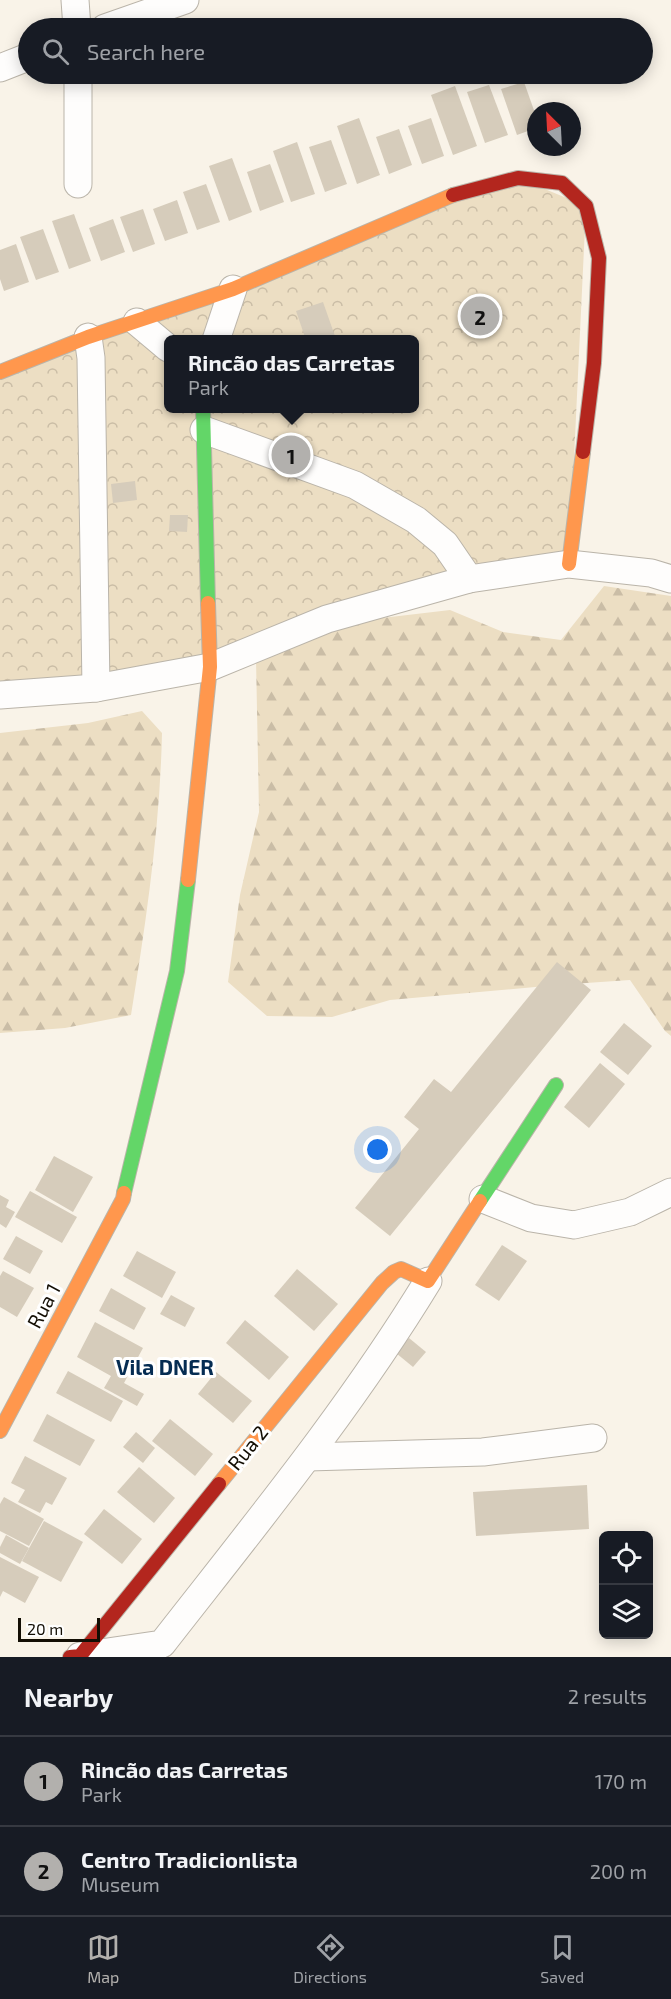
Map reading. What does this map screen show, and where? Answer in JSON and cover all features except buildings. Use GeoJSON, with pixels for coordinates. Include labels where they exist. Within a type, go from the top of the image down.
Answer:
{"type":"FeatureCollection","features":[{"type":"Feature","properties":{"kind":"street"},"geometry":{"type":"LineString","coordinates":[[75,0],[76,18]]}},
{"type":"Feature","properties":{"kind":"street"},"geometry":{"type":"LineString","coordinates":[[133,18],[184,0]]}},
{"type":"Feature","properties":{"kind":"street"},"geometry":{"type":"LineString","coordinates":[[0,68],[18,61]]}},
{"type":"Feature","properties":{"kind":"street"},"geometry":{"type":"LineString","coordinates":[[78,84],[78,184]]}},
{"type":"Feature","properties":{"kind":"street"},"geometry":{"type":"LineString","coordinates":[[0,372],[88,338],[233,289],[445,197],[518,178],[561,183],[586,206],[599,258],[594,363],[569,564]]}},
{"type":"Feature","properties":{"kind":"street"},"geometry":{"type":"LineString","coordinates":[[217,335],[233,289]]}},
{"type":"Feature","properties":{"kind":"street"},"geometry":{"type":"LineString","coordinates":[[137,322],[164,345]]}},
{"type":"Feature","properties":{"kind":"street"},"geometry":{"type":"LineString","coordinates":[[88,338],[91,358],[96,688]]}},
{"type":"Feature","properties":{"kind":"street"},"geometry":{"type":"LineString","coordinates":[[204,419],[355,485],[416,520],[445,544],[470,579]]}},
{"type":"Feature","properties":{"kind":"street","name":"Rua 1"},"geometry":{"type":"LineString","coordinates":[[0,1431],[123,1199],[177,970],[210,667],[204,419]]}},
{"type":"Feature","properties":{"kind":"street"},"geometry":{"type":"LineString","coordinates":[[0,695],[96,688],[210,667],[327,619],[470,579],[569,564],[651,573],[671,579]]}},
{"type":"Feature","properties":{"kind":"street","name":"Rua 2"},"geometry":{"type":"LineString","coordinates":[[75,1656],[162,1644],[308,1457],[408,1314],[556,1085]]}},
{"type":"Feature","properties":{"kind":"street"},"geometry":{"type":"LineString","coordinates":[[483,1199],[531,1218],[574,1225],[630,1212],[671,1192]]}},
{"type":"Feature","properties":{"kind":"street","name":"Rua 2"},"geometry":{"type":"LineString","coordinates":[[75,1656],[382,1283],[401,1269],[428,1281]]}},
{"type":"Feature","properties":{"kind":"street"},"geometry":{"type":"LineString","coordinates":[[308,1457],[483,1452],[593,1438]]}},
{"type":"Feature","properties":{"kind":"green space"},"geometry":{"type":"Polygon","coordinates":[[[518,178],[586,206],[569,564],[513,572],[210,667],[0,695],[0,372],[518,178]]]}},
{"type":"Feature","properties":{"kind":"green space"},"geometry":{"type":"Polygon","coordinates":[[[604,586],[671,596],[671,1036],[665,1031],[630,980],[390,1000],[332,1017],[267,1016],[228,982],[240,895],[259,812],[256,659],[365,620],[450,610],[503,632],[561,640],[604,586]]]}},
{"type":"Feature","properties":{"kind":"green space"},"geometry":{"type":"Polygon","coordinates":[[[142,711],[162,733],[161,769],[147,910],[131,1015],[65,1028],[0,1033],[0,733],[88,723],[142,711]]]}},
{"type":"Feature","properties":{"kind":"traffic: fast"},"geometry":{"type":"LineString","coordinates":[[203,413],[208,603]]}},
{"type":"Feature","properties":{"kind":"traffic: fast"},"geometry":{"type":"LineString","coordinates":[[124,1193],[177,971],[188,880]]}},
{"type":"Feature","properties":{"kind":"traffic: fast"},"geometry":{"type":"LineString","coordinates":[[480,1201],[556,1085]]}},
{"type":"Feature","properties":{"kind":"traffic: slow"},"geometry":{"type":"LineString","coordinates":[[0,372],[88,337],[233,289],[453,195]]}},
{"type":"Feature","properties":{"kind":"traffic: slow"},"geometry":{"type":"LineString","coordinates":[[569,564],[583,452]]}},
{"type":"Feature","properties":{"kind":"traffic: slow"},"geometry":{"type":"LineString","coordinates":[[188,880],[210,667],[208,603]]}},
{"type":"Feature","properties":{"kind":"traffic: slow"},"geometry":{"type":"LineString","coordinates":[[0,1431],[123,1199],[124,1193]]}},
{"type":"Feature","properties":{"kind":"traffic: slow"},"geometry":{"type":"LineString","coordinates":[[219,1484],[382,1283],[401,1269],[428,1281],[480,1201]]}},
{"type":"Feature","properties":{"kind":"traffic: jam"},"geometry":{"type":"LineString","coordinates":[[453,195],[518,178],[562,183],[586,206],[599,258],[594,363],[583,452]]}},
{"type":"Feature","properties":{"kind":"traffic: jam"},"geometry":{"type":"LineString","coordinates":[[70,1657],[80,1656],[219,1484]]}},
{"type":"Feature","properties":{"kind":"place","name":"Centro Tradicionlista"},"geometry":{"type":"Point","coordinates":[480,316]}},
{"type":"Feature","properties":{"kind":"place","name":"Rincão das Carretas"},"geometry":{"type":"Point","coordinates":[291,455]}},
{"type":"Feature","properties":{"kind":"district","name":"Vila DNER"},"geometry":{"type":"Point","coordinates":[165,1368]}}]}
